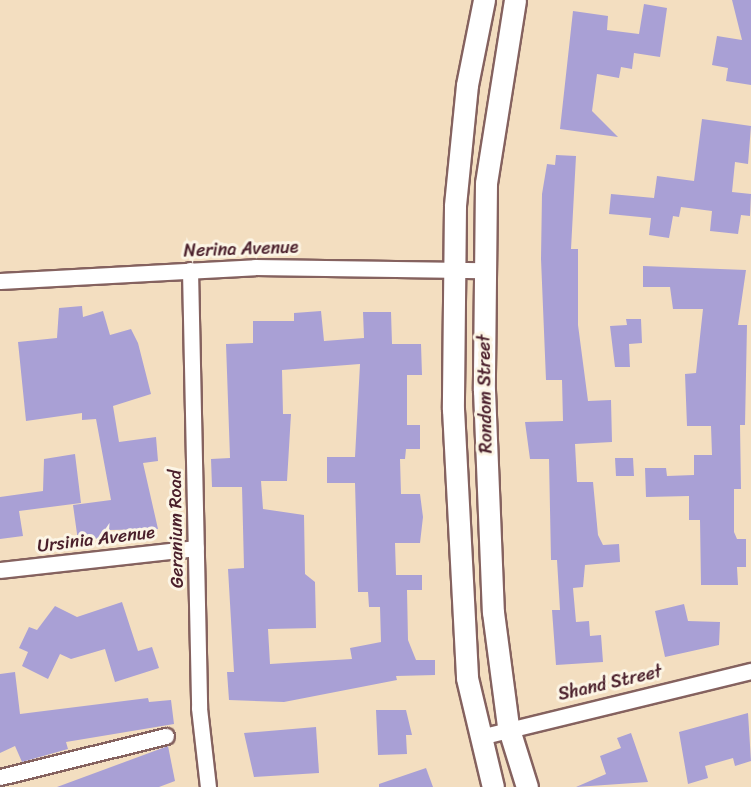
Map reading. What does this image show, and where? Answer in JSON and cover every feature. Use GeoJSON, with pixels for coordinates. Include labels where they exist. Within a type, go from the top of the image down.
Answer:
{"type":"FeatureCollection","features":[{"type":"Feature","properties":{"kind":"street","name":"Rondom Street"},"geometry":{"type":"LineString","coordinates":[[484,0],[467,85],[453,270],[461,615],[480,737],[493,787]]}},
{"type":"Feature","properties":{"kind":"street","name":"Rondom Street"},"geometry":{"type":"LineString","coordinates":[[515,0],[486,183],[483,270],[493,612],[508,726],[527,787]]}},
{"type":"Feature","properties":{"kind":"street","name":"Nerina Avenue"},"geometry":{"type":"LineString","coordinates":[[0,281],[190,270],[483,270]]}},
{"type":"Feature","properties":{"kind":"street","name":"Geranium Road"},"geometry":{"type":"LineString","coordinates":[[190,270],[199,708],[208,787]]}},
{"type":"Feature","properties":{"kind":"street","name":"Ursinia Avenue"},"geometry":{"type":"LineString","coordinates":[[0,570],[196,548]]}},
{"type":"Feature","properties":{"kind":"street","name":"Shand Street"},"geometry":{"type":"LineString","coordinates":[[480,737],[508,726],[751,671]]}},
{"type":"Feature","properties":{"kind":"street"},"geometry":{"type":"LineString","coordinates":[[0,777],[166,736]]}},
{"type":"Feature","properties":{"kind":"building"},"geometry":{"type":"Polygon","coordinates":[[[732,0],[751,0],[751,85],[726,81],[728,68],[712,65],[717,36],[742,40],[732,0]]]}},
{"type":"Feature","properties":{"kind":"building"},"geometry":{"type":"Polygon","coordinates":[[[644,4],[667,8],[660,57],[634,53],[632,69],[621,67],[619,78],[597,74],[592,111],[618,137],[560,129],[573,11],[608,16],[607,30],[639,34],[644,4]]]}},
{"type":"Feature","properties":{"kind":"building"},"geometry":{"type":"Polygon","coordinates":[[[702,119],[751,126],[748,164],[735,162],[732,192],[751,194],[750,216],[741,215],[738,234],[710,231],[712,211],[681,207],[679,217],[673,216],[669,238],[649,235],[651,218],[609,214],[611,194],[654,198],[657,176],[694,181],[702,119]]]}},
{"type":"Feature","properties":{"kind":"building"},"geometry":{"type":"Polygon","coordinates":[[[556,155],[576,156],[571,249],[578,249],[578,325],[588,401],[611,400],[612,442],[575,444],[577,482],[593,482],[598,535],[603,545],[619,544],[620,562],[585,565],[583,587],[573,588],[576,622],[589,621],[590,636],[601,635],[603,662],[556,665],[552,610],[560,610],[557,560],[551,560],[549,459],[530,459],[525,422],[563,421],[562,380],[546,380],[541,259],[542,194],[547,164],[555,165],[556,155]]]}},
{"type":"Feature","properties":{"kind":"building"},"geometry":{"type":"Polygon","coordinates":[[[643,266],[746,270],[738,325],[747,325],[745,425],[740,425],[741,489],[734,489],[734,532],[737,539],[746,539],[746,567],[737,567],[738,585],[701,585],[700,520],[689,520],[689,496],[646,497],[645,468],[666,468],[667,476],[694,475],[694,455],[712,455],[711,426],[687,426],[685,374],[696,373],[703,309],[673,309],[670,287],[643,287],[643,266]]]}},
{"type":"Feature","properties":{"kind":"building"},"geometry":{"type":"Polygon","coordinates":[[[82,306],[83,317],[103,311],[110,335],[131,329],[138,343],[151,394],[113,406],[119,442],[156,437],[158,461],[143,463],[158,529],[109,530],[110,537],[78,541],[73,505],[111,500],[96,419],[82,420],[82,413],[26,421],[18,342],[57,338],[59,308],[82,306]]]}},
{"type":"Feature","properties":{"kind":"building"},"geometry":{"type":"Polygon","coordinates":[[[321,311],[324,341],[364,338],[363,312],[391,312],[392,344],[421,344],[422,375],[407,375],[407,425],[420,425],[420,449],[406,449],[405,459],[400,459],[401,494],[420,494],[423,517],[420,543],[395,543],[396,575],[422,575],[422,590],[407,590],[408,640],[416,660],[435,660],[435,675],[396,676],[397,680],[284,702],[229,700],[227,672],[234,672],[228,569],[244,568],[242,487],[212,487],[211,459],[230,458],[226,344],[253,343],[253,321],[294,321],[294,313],[321,311]],[[360,364],[282,370],[283,414],[291,414],[287,481],[261,481],[263,509],[304,515],[305,574],[315,582],[316,628],[268,629],[270,664],[352,659],[350,648],[381,642],[380,607],[369,607],[368,592],[358,592],[355,483],[327,483],[327,457],[355,457],[360,364]]]}},
{"type":"Feature","properties":{"kind":"building"},"geometry":{"type":"Polygon","coordinates":[[[626,319],[641,319],[642,343],[629,344],[630,367],[615,367],[610,326],[627,325],[626,319]]]}},
{"type":"Feature","properties":{"kind":"building"},"geometry":{"type":"Polygon","coordinates":[[[75,454],[81,503],[19,511],[23,536],[0,539],[0,497],[43,491],[44,459],[75,454]]]}},
{"type":"Feature","properties":{"kind":"building"},"geometry":{"type":"Polygon","coordinates":[[[615,458],[633,458],[634,476],[616,476],[615,458]]]}},
{"type":"Feature","properties":{"kind":"building"},"geometry":{"type":"Polygon","coordinates":[[[122,602],[138,651],[152,647],[159,668],[115,682],[105,649],[71,659],[60,654],[48,679],[22,666],[28,652],[19,648],[29,627],[37,630],[55,606],[77,617],[122,602]]]}},
{"type":"Feature","properties":{"kind":"building"},"geometry":{"type":"Polygon","coordinates":[[[684,604],[688,621],[720,622],[719,645],[665,657],[655,611],[684,604]]]}},
{"type":"Feature","properties":{"kind":"building"},"geometry":{"type":"Polygon","coordinates":[[[15,672],[20,714],[148,698],[149,702],[171,700],[174,724],[66,742],[68,749],[22,762],[15,746],[0,753],[0,674],[15,672]]]}},
{"type":"Feature","properties":{"kind":"building"},"geometry":{"type":"Polygon","coordinates":[[[376,710],[406,710],[412,735],[406,735],[407,754],[378,755],[376,710]]]}},
{"type":"Feature","properties":{"kind":"building"},"geometry":{"type":"Polygon","coordinates":[[[748,713],[751,761],[735,766],[733,758],[705,766],[708,778],[688,784],[679,732],[748,713]]]}},
{"type":"Feature","properties":{"kind":"building"},"geometry":{"type":"Polygon","coordinates":[[[316,727],[319,773],[254,777],[244,733],[316,727]]]}},
{"type":"Feature","properties":{"kind":"building"},"geometry":{"type":"Polygon","coordinates":[[[631,733],[648,782],[576,787],[606,774],[600,756],[621,748],[617,738],[631,733]]]}},
{"type":"Feature","properties":{"kind":"building"},"geometry":{"type":"Polygon","coordinates":[[[168,746],[175,781],[159,787],[57,787],[168,746]]]}},
{"type":"Feature","properties":{"kind":"building"},"geometry":{"type":"Polygon","coordinates":[[[426,768],[433,787],[379,787],[379,784],[426,768]]]}}]}
